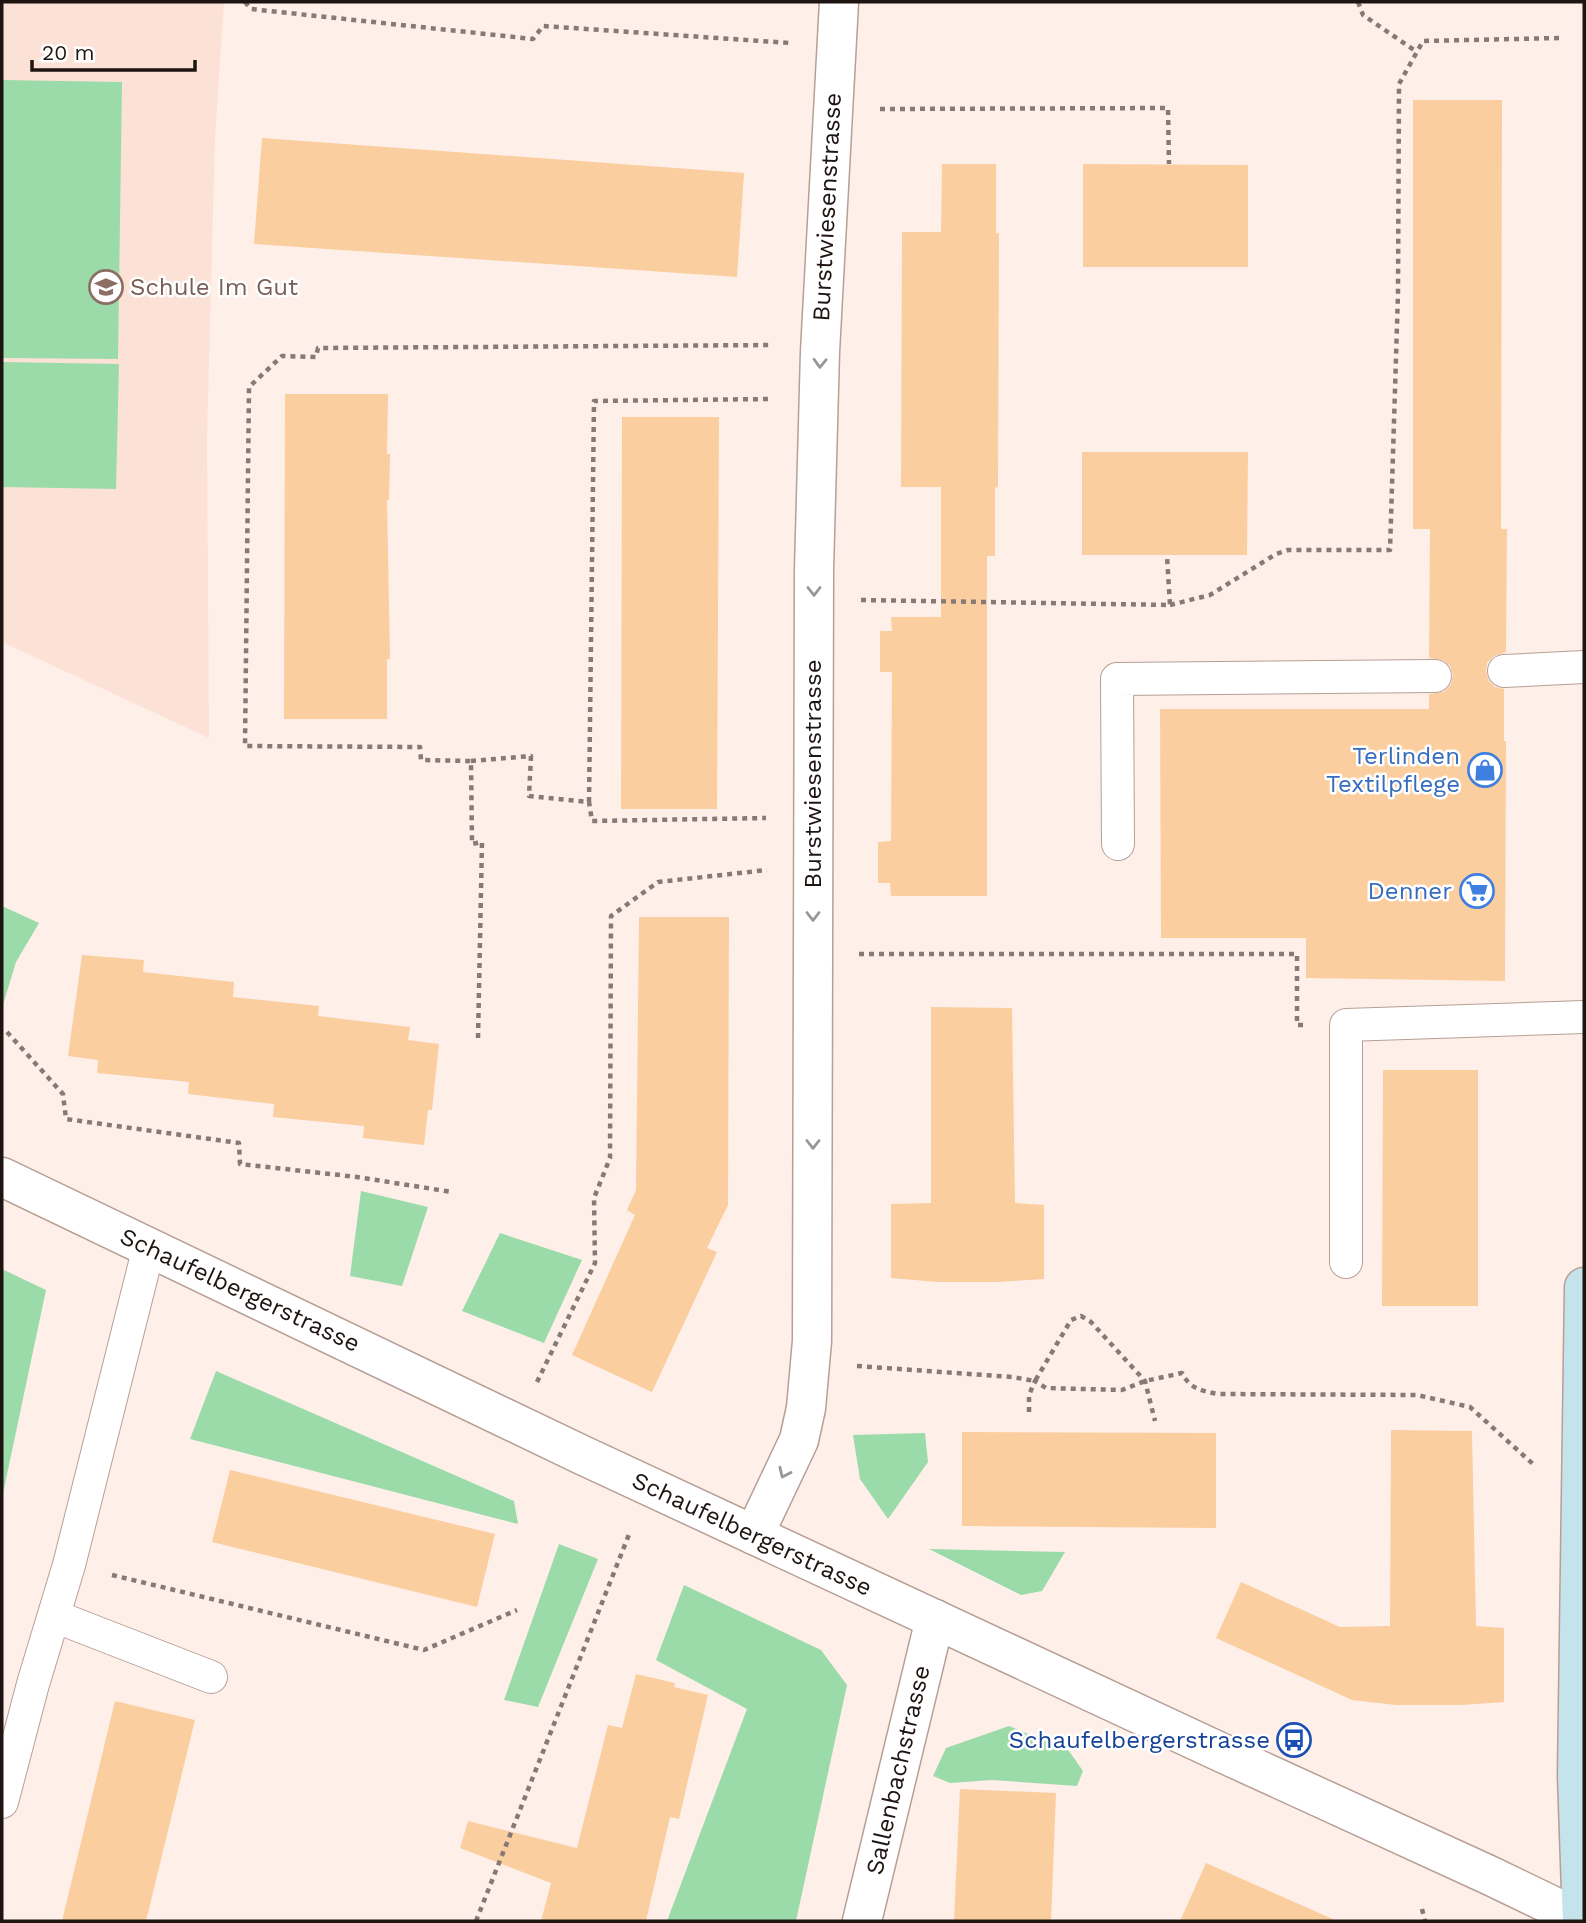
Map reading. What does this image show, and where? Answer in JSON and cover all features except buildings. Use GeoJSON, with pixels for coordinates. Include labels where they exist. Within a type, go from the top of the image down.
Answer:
{"type":"FeatureCollection","features":[{"type":"Feature","properties":{"kind":"main road"},"geometry":{"type":"LineString","coordinates":[[1583,1921],[1577,1776],[1584,1287]]}},
{"type":"Feature","properties":{"kind":"street","name":"Burstwiesenstrasse"},"geometry":{"type":"LineString","coordinates":[[754,1535],[799,1440],[806,1408],[813,1341],[814,570],[824,269],[838,2]]}},
{"type":"Feature","properties":{"kind":"street","name":"Schaufelbergerstrasse"},"geometry":{"type":"LineString","coordinates":[[2,1177],[754,1535],[1583,1921]]}},
{"type":"Feature","properties":{"kind":"street","name":"Sallenbachstrasse"},"geometry":{"type":"LineString","coordinates":[[862,1921],[934,1619]]}},
{"type":"Feature","properties":{"kind":"lane"},"geometry":{"type":"LineString","coordinates":[[1504,671],[1584,667]]}},
{"type":"Feature","properties":{"kind":"lane"},"geometry":{"type":"LineString","coordinates":[[1118,845],[1117,679],[1435,676]]}},
{"type":"Feature","properties":{"kind":"lane"},"geometry":{"type":"LineString","coordinates":[[1346,1262],[1346,1025],[1584,1017]]}},
{"type":"Feature","properties":{"kind":"lane"},"geometry":{"type":"LineString","coordinates":[[2,1801],[33,1684],[69,1565],[149,1247]]}},
{"type":"Feature","properties":{"kind":"lane"},"geometry":{"type":"LineString","coordinates":[[54,1616],[211,1677]]}},
{"type":"Feature","properties":{"kind":"path"},"geometry":{"type":"LineString","coordinates":[[245,2],[251,9],[533,39],[543,26],[801,44]]}},
{"type":"Feature","properties":{"kind":"path"},"geometry":{"type":"LineString","coordinates":[[1358,2],[1363,15],[1417,52]]}},
{"type":"Feature","properties":{"kind":"path"},"geometry":{"type":"LineString","coordinates":[[849,600],[1170,605],[1210,595],[1276,554],[1288,551],[1390,550],[1398,293],[1399,84],[1423,41],[1560,38]]}},
{"type":"Feature","properties":{"kind":"path"},"geometry":{"type":"LineString","coordinates":[[879,109],[1168,108],[1169,164]]}},
{"type":"Feature","properties":{"kind":"path"},"geometry":{"type":"LineString","coordinates":[[589,802],[529,796],[531,756],[471,761],[421,760],[420,747],[244,746],[249,387],[282,356],[316,357],[318,348],[774,345]]}},
{"type":"Feature","properties":{"kind":"path"},"geometry":{"type":"LineString","coordinates":[[770,818],[592,821],[589,802],[594,401],[774,399]]}},
{"type":"Feature","properties":{"kind":"path"},"geometry":{"type":"LineString","coordinates":[[1167,555],[1170,605]]}},
{"type":"Feature","properties":{"kind":"path"},"geometry":{"type":"LineString","coordinates":[[471,761],[472,844],[482,842],[478,1038]]}},
{"type":"Feature","properties":{"kind":"path"},"geometry":{"type":"LineString","coordinates":[[519,1424],[595,1263],[594,1198],[610,1158],[611,916],[658,882],[771,870]]}},
{"type":"Feature","properties":{"kind":"path"},"geometry":{"type":"LineString","coordinates":[[813,953],[1297,954],[1297,1019]]}},
{"type":"Feature","properties":{"kind":"path"},"geometry":{"type":"LineString","coordinates":[[7,1032],[63,1094],[66,1119],[239,1143],[240,1164],[357,1177],[452,1192]]}},
{"type":"Feature","properties":{"kind":"path"},"geometry":{"type":"LineString","coordinates":[[1029,1412],[1029,1395],[1035,1381],[1071,1320],[1081,1316],[1091,1322],[1145,1381],[1155,1420]]}},
{"type":"Feature","properties":{"kind":"path"},"geometry":{"type":"LineString","coordinates":[[844,1365],[1012,1377],[1035,1381],[1046,1388],[1122,1390],[1145,1381],[1182,1373],[1186,1382],[1197,1390],[1218,1394],[1417,1395],[1470,1407],[1534,1464]]}},
{"type":"Feature","properties":{"kind":"path"},"geometry":{"type":"LineString","coordinates":[[476,1921],[630,1532]]}},
{"type":"Feature","properties":{"kind":"path"},"geometry":{"type":"LineString","coordinates":[[69,1565],[424,1650],[517,1610]]}},
{"type":"Feature","properties":{"kind":"path"},"geometry":{"type":"LineString","coordinates":[[1422,1909],[1424,1921]]}},
{"type":"Feature","properties":{"kind":"shaded area","name":"Schule Im Gut"},"geometry":{"type":"Polygon","coordinates":[[[2,2],[224,2],[215,137],[207,437],[209,738],[2,642],[2,2]]]}},
{"type":"Feature","properties":{"kind":"green space"},"geometry":{"type":"Polygon","coordinates":[[[2,80],[122,82],[118,359],[2,358],[2,80]]]}},
{"type":"Feature","properties":{"kind":"green space"},"geometry":{"type":"Polygon","coordinates":[[[2,362],[119,364],[116,489],[2,487],[2,362]]]}},
{"type":"Feature","properties":{"kind":"green space"},"geometry":{"type":"Polygon","coordinates":[[[2,906],[39,923],[16,962],[2,1008],[2,906]]]}},
{"type":"Feature","properties":{"kind":"green space"},"geometry":{"type":"Polygon","coordinates":[[[361,1191],[428,1207],[402,1286],[350,1276],[361,1191]]]}},
{"type":"Feature","properties":{"kind":"green space"},"geometry":{"type":"Polygon","coordinates":[[[500,1233],[582,1260],[544,1343],[462,1311],[500,1233]]]}},
{"type":"Feature","properties":{"kind":"green space"},"geometry":{"type":"Polygon","coordinates":[[[2,1269],[46,1290],[2,1498],[2,1269]]]}},
{"type":"Feature","properties":{"kind":"green space"},"geometry":{"type":"Polygon","coordinates":[[[216,1371],[514,1501],[518,1524],[190,1439],[216,1371]]]}},
{"type":"Feature","properties":{"kind":"green space"},"geometry":{"type":"Polygon","coordinates":[[[925,1433],[928,1462],[888,1519],[860,1479],[853,1435],[925,1433]]]}},
{"type":"Feature","properties":{"kind":"green space"},"geometry":{"type":"Polygon","coordinates":[[[559,1544],[598,1559],[538,1707],[504,1700],[559,1544]]]}},
{"type":"Feature","properties":{"kind":"green space"},"geometry":{"type":"Polygon","coordinates":[[[929,1549],[1065,1552],[1042,1591],[1021,1595],[929,1549]]]}},
{"type":"Feature","properties":{"kind":"green space"},"geometry":{"type":"Polygon","coordinates":[[[684,1585],[821,1650],[847,1685],[796,1921],[667,1921],[747,1709],[656,1660],[684,1585]]]}},
{"type":"Feature","properties":{"kind":"green space"},"geometry":{"type":"Polygon","coordinates":[[[1009,1726],[1069,1751],[1083,1771],[1077,1786],[992,1780],[950,1783],[933,1776],[946,1748],[1009,1726]]]}},
{"type":"Feature","properties":{"kind":"place","name":"Schule Im Gut"},"geometry":{"type":"Point","coordinates":[106,287]}},
{"type":"Feature","properties":{"kind":"place","name":"Terlinden Textilpflege"},"geometry":{"type":"Point","coordinates":[1485,770]}},
{"type":"Feature","properties":{"kind":"place","name":"Denner"},"geometry":{"type":"Point","coordinates":[1477,891]}},
{"type":"Feature","properties":{"kind":"place","name":"Schaufelbergerstrasse"},"geometry":{"type":"Point","coordinates":[1294,1740]}}]}
